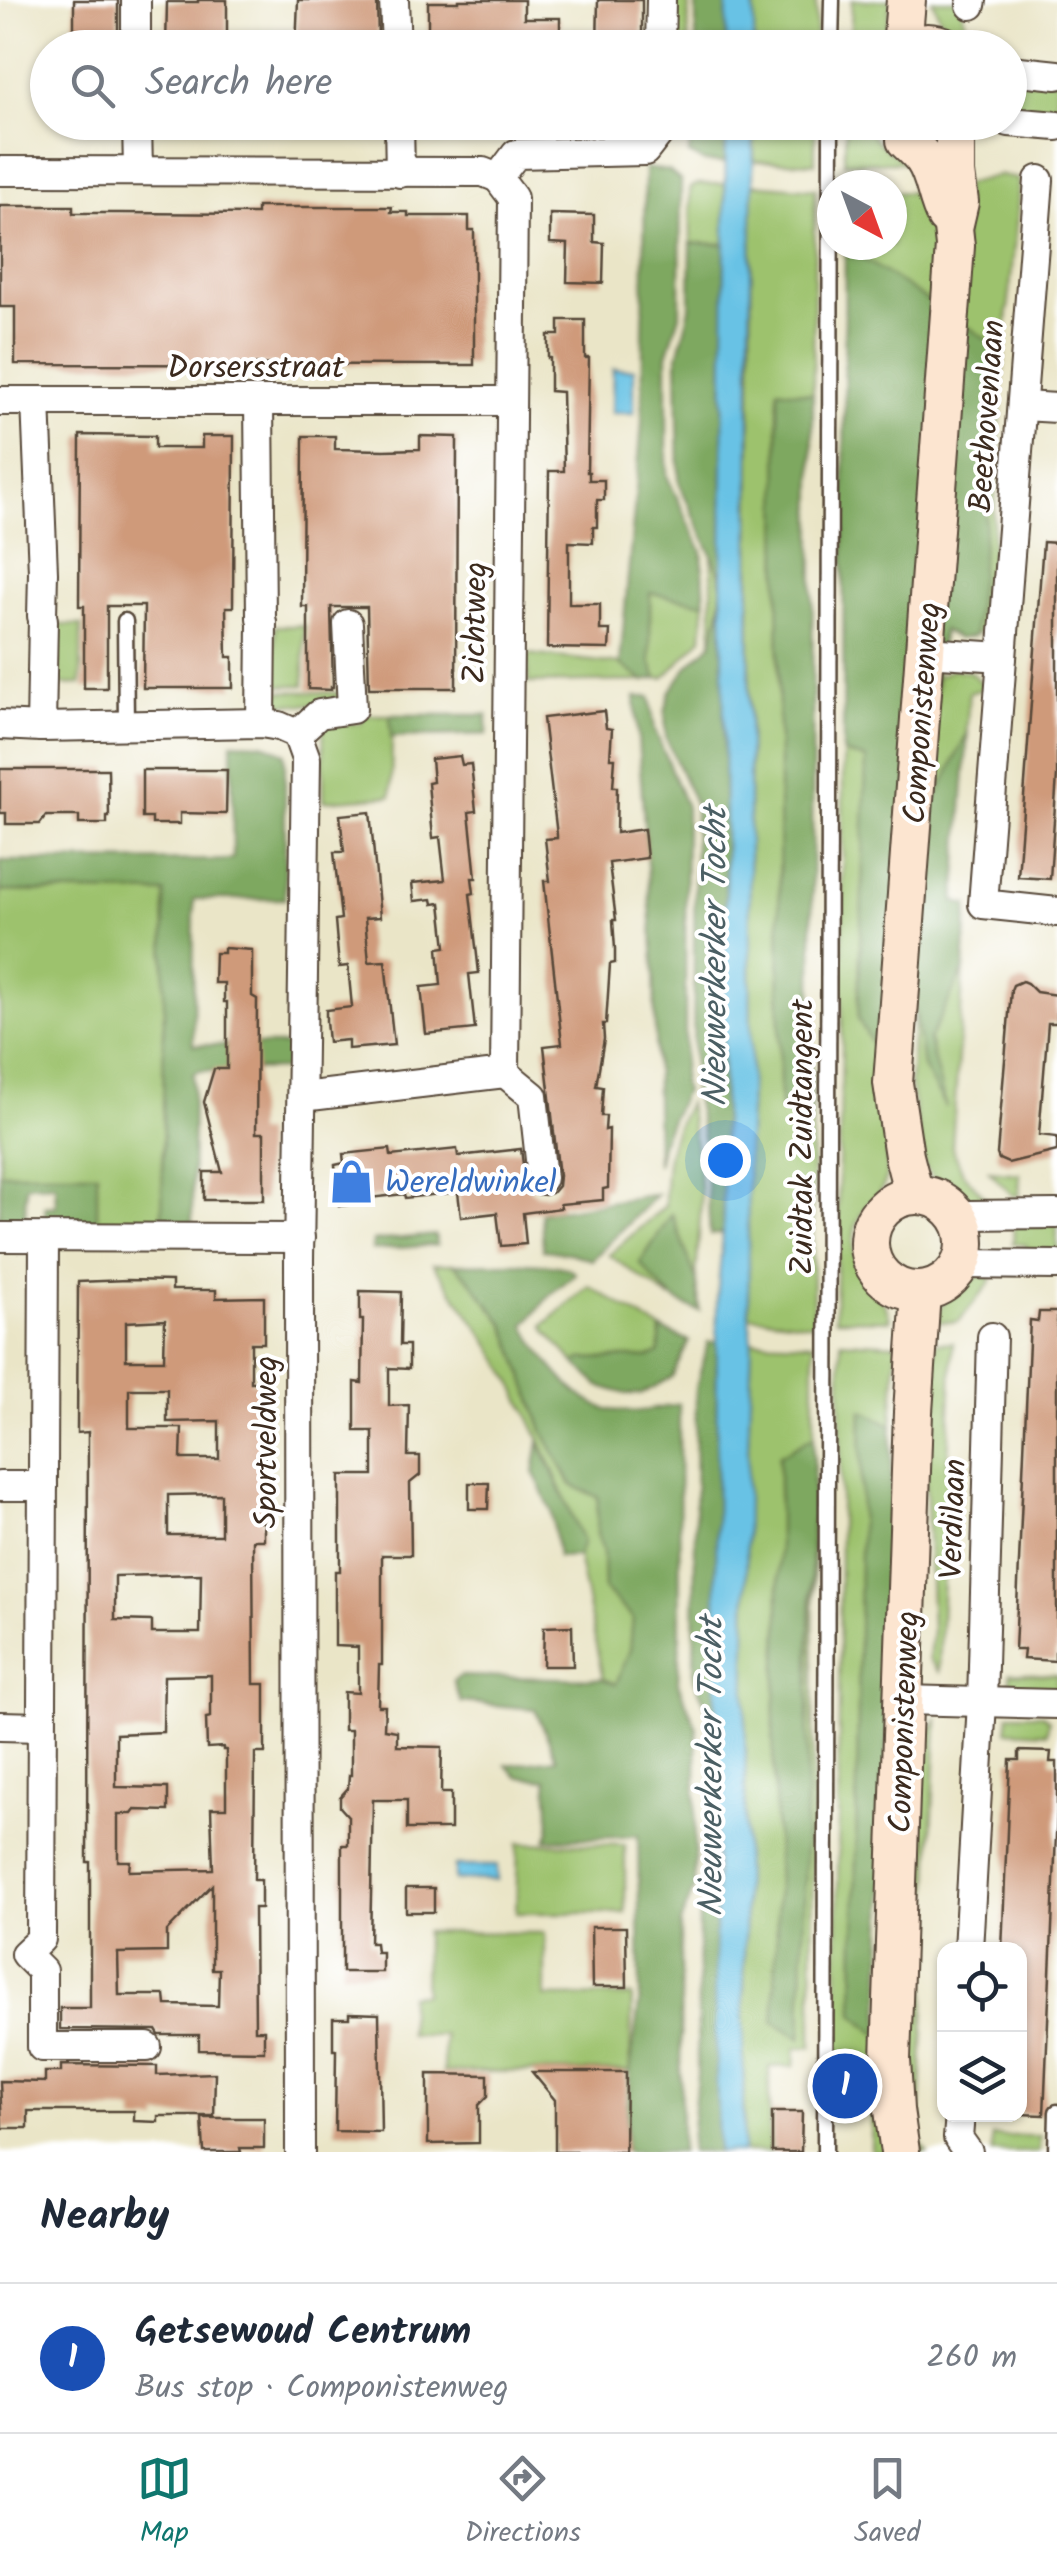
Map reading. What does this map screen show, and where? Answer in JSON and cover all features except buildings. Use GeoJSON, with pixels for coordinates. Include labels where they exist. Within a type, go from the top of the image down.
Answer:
{"type":"FeatureCollection","features":[{"type":"Feature","properties":{"kind":"main road"},"geometry":{"type":"LineString","coordinates":[[906,0],[917,30]]}},
{"type":"Feature","properties":{"kind":"main road"},"geometry":{"type":"LineString","coordinates":[[919,0],[924,30]]}},
{"type":"Feature","properties":{"kind":"main road","name":"Componistenweg"},"geometry":{"type":"LineString","coordinates":[[905,140],[923,157],[940,205],[953,228]]}},
{"type":"Feature","properties":{"kind":"main road"},"geometry":{"type":"LineString","coordinates":[[914,140],[922,144],[944,140]]}},
{"type":"Feature","properties":{"kind":"main road","name":"Componistenweg"},"geometry":{"type":"LineString","coordinates":[[914,1195],[893,1083],[955,246],[953,228],[959,202],[955,173],[960,140]]}},
{"type":"Feature","properties":{"kind":"main road"},"geometry":{"type":"LineString","coordinates":[[929,1196],[943,1202],[962,1225],[965,1251],[961,1264],[945,1283],[921,1292],[906,1290],[892,1284],[872,1262],[870,1232],[876,1218],[900,1198],[929,1196]]}},
{"type":"Feature","properties":{"kind":"main road","name":"Componistenweg"},"geometry":{"type":"LineString","coordinates":[[900,2152],[892,2060],[912,1412],[921,1292]]}},
{"type":"Feature","properties":{"kind":"street"},"geometry":{"type":"LineString","coordinates":[[136,0],[136,30]]}},
{"type":"Feature","properties":{"kind":"street"},"geometry":{"type":"LineString","coordinates":[[394,0],[395,30]]}},
{"type":"Feature","properties":{"kind":"street"},"geometry":{"type":"LineString","coordinates":[[660,30],[661,0]]}},
{"type":"Feature","properties":{"kind":"street"},"geometry":{"type":"LineString","coordinates":[[1027,72],[1057,75]]}},
{"type":"Feature","properties":{"kind":"street"},"geometry":{"type":"LineString","coordinates":[[1027,124],[1057,126]]}},
{"type":"Feature","properties":{"kind":"street"},"geometry":{"type":"LineString","coordinates":[[137,140],[138,171]]}},
{"type":"Feature","properties":{"kind":"street"},"geometry":{"type":"LineString","coordinates":[[399,140],[400,172]]}},
{"type":"Feature","properties":{"kind":"street"},"geometry":{"type":"LineString","coordinates":[[0,170],[483,172],[498,178],[516,154],[645,151],[653,140]]}},
{"type":"Feature","properties":{"kind":"street","name":"Zichtweg"},"geometry":{"type":"LineString","coordinates":[[498,178],[513,198],[505,1073]]}},
{"type":"Feature","properties":{"kind":"street","name":"Beethovenlaan"},"geometry":{"type":"LineString","coordinates":[[1039,180],[983,904],[1057,912]]}},
{"type":"Feature","properties":{"kind":"street","name":"Dorsersstraat"},"geometry":{"type":"LineString","coordinates":[[0,401],[512,401]]}},
{"type":"Feature","properties":{"kind":"street"},"geometry":{"type":"LineString","coordinates":[[36,401],[43,572],[42,726]]}},
{"type":"Feature","properties":{"kind":"street"},"geometry":{"type":"LineString","coordinates":[[259,401],[261,723]]}},
{"type":"Feature","properties":{"kind":"street"},"geometry":{"type":"LineString","coordinates":[[1023,406],[1057,408]]}},
{"type":"Feature","properties":{"kind":"street"},"geometry":{"type":"LineString","coordinates":[[0,725],[261,723],[298,734],[319,714],[352,708],[348,624]]}},
{"type":"Feature","properties":{"kind":"street"},"geometry":{"type":"LineString","coordinates":[[926,652],[1002,657]]}},
{"type":"Feature","properties":{"kind":"street","name":"Sportveldweg"},"geometry":{"type":"LineString","coordinates":[[298,734],[306,759],[300,1238],[300,2152]]}},
{"type":"Feature","properties":{"kind":"street"},"geometry":{"type":"LineString","coordinates":[[302,1097],[505,1073],[533,1096],[542,1178]]}},
{"type":"Feature","properties":{"kind":"street"},"geometry":{"type":"LineString","coordinates":[[962,1225],[970,1214],[1057,1214]]}},
{"type":"Feature","properties":{"kind":"street"},"geometry":{"type":"LineString","coordinates":[[0,1237],[300,1238]]}},
{"type":"Feature","properties":{"kind":"street"},"geometry":{"type":"LineString","coordinates":[[12,1960],[41,1939],[44,1238]]}},
{"type":"Feature","properties":{"kind":"street"},"geometry":{"type":"LineString","coordinates":[[961,1264],[1057,1265]]}},
{"type":"Feature","properties":{"kind":"street","name":"Verdilaan"},"geometry":{"type":"LineString","coordinates":[[968,1942],[982,1702],[992,1337]]}},
{"type":"Feature","properties":{"kind":"street"},"geometry":{"type":"LineString","coordinates":[[0,1486],[42,1486]]}},
{"type":"Feature","properties":{"kind":"street"},"geometry":{"type":"LineString","coordinates":[[904,1700],[1057,1704]]}},
{"type":"Feature","properties":{"kind":"street"},"geometry":{"type":"LineString","coordinates":[[0,1726],[41,1726]]}},
{"type":"Feature","properties":{"kind":"street"},"geometry":{"type":"LineString","coordinates":[[12,1960],[42,1972],[42,2046],[146,2047]]}},
{"type":"Feature","properties":{"kind":"lane"},"geometry":{"type":"LineString","coordinates":[[831,30],[832,0]]}},
{"type":"Feature","properties":{"kind":"lane","name":"Zuidtak Zuidtangent"},"geometry":{"type":"LineString","coordinates":[[825,2152],[831,140]]}},
{"type":"Feature","properties":{"kind":"lane"},"geometry":{"type":"LineString","coordinates":[[125,621],[126,725]]}},
{"type":"Feature","properties":{"kind":"lane"},"geometry":{"type":"LineString","coordinates":[[1056,2152],[1057,2112]]}},
{"type":"Feature","properties":{"kind":"green space"},"geometry":{"type":"Polygon","coordinates":[[[674,0],[689,0],[688,30],[674,30],[674,0]]]}},
{"type":"Feature","properties":{"kind":"green space"},"geometry":{"type":"Polygon","coordinates":[[[696,0],[727,0],[726,30],[696,30],[696,0]]]}},
{"type":"Feature","properties":{"kind":"green space"},"geometry":{"type":"Polygon","coordinates":[[[754,0],[816,0],[816,30],[754,30],[754,0]]]}},
{"type":"Feature","properties":{"kind":"green space"},"geometry":{"type":"Polygon","coordinates":[[[852,0],[891,0],[887,30],[851,30],[852,0]]]}},
{"type":"Feature","properties":{"kind":"green space"},"geometry":{"type":"Polygon","coordinates":[[[932,0],[959,0],[969,30],[950,30],[932,0]]]}},
{"type":"Feature","properties":{"kind":"green space"},"geometry":{"type":"Polygon","coordinates":[[[1027,79],[1057,80],[1057,119],[1027,116],[1027,79]]]}},
{"type":"Feature","properties":{"kind":"green space"},"geometry":{"type":"Polygon","coordinates":[[[690,140],[726,140],[725,163],[705,162],[689,154],[690,140]]]}},
{"type":"Feature","properties":{"kind":"green space"},"geometry":{"type":"Polygon","coordinates":[[[754,140],[815,140],[815,163],[754,161],[754,140]]]}},
{"type":"Feature","properties":{"kind":"green space"},"geometry":{"type":"Polygon","coordinates":[[[845,140],[876,140],[911,162],[844,163],[845,140]]]}},
{"type":"Feature","properties":{"kind":"green space"},"geometry":{"type":"Polygon","coordinates":[[[645,168],[669,171],[681,181],[680,315],[667,355],[667,476],[702,551],[705,603],[650,593],[650,661],[657,678],[644,681],[620,664],[642,423],[645,168]]]}},
{"type":"Feature","properties":{"kind":"green space"},"geometry":{"type":"Polygon","coordinates":[[[999,175],[1018,179],[1018,203],[987,624],[977,634],[960,638],[943,630],[965,184],[999,175]]]}},
{"type":"Feature","properties":{"kind":"green space"},"geometry":{"type":"Polygon","coordinates":[[[698,184],[725,184],[725,244],[691,243],[690,188],[698,184]]]}},
{"type":"Feature","properties":{"kind":"green space"},"geometry":{"type":"Polygon","coordinates":[[[752,184],[815,189],[813,394],[778,390],[780,1108],[812,1112],[813,1324],[749,1316],[752,184]]]}},
{"type":"Feature","properties":{"kind":"green space"},"geometry":{"type":"Polygon","coordinates":[[[907,192],[930,193],[941,272],[886,1173],[881,1191],[859,1219],[854,1239],[857,1263],[890,1320],[835,1319],[842,1049],[845,260],[907,260],[907,192]]]}},
{"type":"Feature","properties":{"kind":"green space"},"geometry":{"type":"Polygon","coordinates":[[[691,243],[725,244],[722,577],[679,483],[677,360],[690,308],[691,243]]]}},
{"type":"Feature","properties":{"kind":"green space"},"geometry":{"type":"Polygon","coordinates":[[[845,260],[866,260],[1003,350],[974,636],[958,639],[943,630],[877,1052],[858,1019],[866,759],[843,753],[845,260]]]}},
{"type":"Feature","properties":{"kind":"green space"},"geometry":{"type":"Polygon","coordinates":[[[778,389],[813,394],[812,1112],[780,1109],[778,389]]]}},
{"type":"Feature","properties":{"kind":"green space"},"geometry":{"type":"Polygon","coordinates":[[[712,550],[721,596],[712,643],[712,550]]]}},
{"type":"Feature","properties":{"kind":"green space"},"geometry":{"type":"Polygon","coordinates":[[[650,593],[705,603],[702,638],[664,678],[657,678],[650,661],[650,593]]]}},
{"type":"Feature","properties":{"kind":"green space"},"geometry":{"type":"Polygon","coordinates":[[[722,602],[726,891],[723,1233],[710,1235],[704,1143],[693,1088],[695,805],[666,738],[665,712],[670,692],[688,666],[712,643],[722,602]]]}},
{"type":"Feature","properties":{"kind":"green space"},"geometry":{"type":"Polygon","coordinates":[[[54,625],[81,625],[81,684],[54,685],[54,625]]]}},
{"type":"Feature","properties":{"kind":"green space"},"geometry":{"type":"Polygon","coordinates":[[[275,626],[304,626],[304,685],[274,686],[275,626]]]}},
{"type":"Feature","properties":{"kind":"green space"},"geometry":{"type":"Polygon","coordinates":[[[528,654],[620,664],[644,681],[528,683],[528,654]]]}},
{"type":"Feature","properties":{"kind":"green space"},"geometry":{"type":"Polygon","coordinates":[[[952,669],[970,672],[987,688],[969,693],[955,905],[968,905],[952,1147],[963,1173],[994,1207],[965,1206],[939,1186],[925,1167],[910,1083],[937,677],[952,669]]]}},
{"type":"Feature","properties":{"kind":"green space"},"geometry":{"type":"Polygon","coordinates":[[[277,691],[338,693],[338,705],[277,704],[277,691]]]}},
{"type":"Feature","properties":{"kind":"green space"},"geometry":{"type":"Polygon","coordinates":[[[635,697],[650,697],[655,730],[686,807],[684,1091],[662,1140],[657,1165],[654,962],[635,697]]]}},
{"type":"Feature","properties":{"kind":"green space"},"geometry":{"type":"Polygon","coordinates":[[[363,715],[487,715],[487,734],[392,737],[391,796],[324,801],[323,725],[362,723],[363,715]]]}},
{"type":"Feature","properties":{"kind":"green space"},"geometry":{"type":"Polygon","coordinates":[[[390,715],[487,715],[487,734],[391,737],[390,715]]]}},
{"type":"Feature","properties":{"kind":"green space"},"geometry":{"type":"Polygon","coordinates":[[[968,731],[955,902],[968,905],[964,970],[929,1040],[946,1108],[923,1067],[910,975],[919,835],[968,731]]]}},
{"type":"Feature","properties":{"kind":"green space"},"geometry":{"type":"Polygon","coordinates":[[[232,742],[263,743],[285,753],[285,899],[194,899],[193,1045],[288,1045],[288,1069],[193,1074],[192,1228],[162,1227],[165,893],[0,891],[0,861],[233,858],[232,742]]]}},
{"type":"Feature","properties":{"kind":"green space"},"geometry":{"type":"Polygon","coordinates":[[[0,891],[165,893],[162,1227],[97,1227],[97,1173],[0,1173],[0,891]]]}},
{"type":"Feature","properties":{"kind":"green space"},"geometry":{"type":"Polygon","coordinates":[[[688,1103],[701,1204],[696,1279],[672,1215],[641,1263],[671,1299],[609,1255],[665,1206],[669,1152],[688,1103]]]}},
{"type":"Feature","properties":{"kind":"green space"},"geometry":{"type":"Polygon","coordinates":[[[989,1171],[1020,1174],[1019,1195],[1013,1196],[989,1171]]]}},
{"type":"Feature","properties":{"kind":"green space"},"geometry":{"type":"Polygon","coordinates":[[[0,1173],[97,1173],[97,1227],[46,1226],[45,1207],[56,1206],[55,1184],[26,1185],[25,1224],[0,1224],[0,1173]]]}},
{"type":"Feature","properties":{"kind":"green space"},"geometry":{"type":"Polygon","coordinates":[[[657,1194],[592,1260],[543,1250],[541,1213],[657,1194]]]}},
{"type":"Feature","properties":{"kind":"green space"},"geometry":{"type":"Polygon","coordinates":[[[672,1214],[696,1279],[700,1311],[673,1298],[640,1263],[672,1214]]]}},
{"type":"Feature","properties":{"kind":"green space"},"geometry":{"type":"Polygon","coordinates":[[[1014,1221],[1057,1222],[1057,1259],[1026,1259],[1026,1245],[1013,1244],[1014,1221]]]}},
{"type":"Feature","properties":{"kind":"green space"},"geometry":{"type":"Polygon","coordinates":[[[435,1235],[437,1245],[372,1250],[373,1241],[435,1235]]]}},
{"type":"Feature","properties":{"kind":"green space"},"geometry":{"type":"Polygon","coordinates":[[[433,1264],[454,1264],[505,1325],[544,1433],[571,1485],[598,1497],[597,1534],[603,1550],[604,1589],[633,1618],[630,1650],[617,1684],[603,1679],[578,1556],[583,1541],[547,1456],[499,1359],[433,1264]]]}},
{"type":"Feature","properties":{"kind":"green space"},"geometry":{"type":"Polygon","coordinates":[[[454,1264],[533,1264],[574,1271],[525,1325],[539,1350],[570,1386],[594,1404],[616,1411],[634,1411],[679,1404],[678,1683],[697,1728],[694,1888],[680,1923],[681,2152],[625,2152],[640,1996],[638,1835],[546,1840],[550,1830],[547,1780],[518,1777],[506,1765],[557,1759],[535,1709],[461,1702],[453,1681],[461,1676],[603,1679],[616,1684],[630,1650],[633,1618],[604,1589],[603,1550],[597,1534],[598,1497],[572,1485],[544,1433],[505,1325],[454,1264]]]}},
{"type":"Feature","properties":{"kind":"green space"},"geometry":{"type":"Polygon","coordinates":[[[981,1275],[992,1278],[960,1320],[935,1322],[952,1293],[981,1275]]]}},
{"type":"Feature","properties":{"kind":"green space"},"geometry":{"type":"Polygon","coordinates":[[[589,1286],[661,1329],[659,1353],[574,1362],[544,1325],[589,1286]]]}},
{"type":"Feature","properties":{"kind":"green space"},"geometry":{"type":"Polygon","coordinates":[[[661,1329],[689,1341],[672,1377],[641,1394],[599,1386],[574,1362],[649,1357],[659,1353],[661,1329]]]}},
{"type":"Feature","properties":{"kind":"green space"},"geometry":{"type":"Polygon","coordinates":[[[752,1341],[814,1343],[814,1436],[779,1456],[779,1628],[773,1736],[778,1885],[774,2022],[801,2037],[814,1456],[812,2047],[796,2048],[795,2066],[769,2067],[769,2152],[743,2152],[747,1478],[752,1341]]]}},
{"type":"Feature","properties":{"kind":"green space"},"geometry":{"type":"Polygon","coordinates":[[[841,1341],[897,1344],[892,1425],[862,1411],[854,2014],[880,2036],[886,2152],[871,2152],[872,2075],[855,2075],[855,2082],[842,2080],[837,2087],[841,1341]]]}},
{"type":"Feature","properties":{"kind":"green space"},"geometry":{"type":"Polygon","coordinates":[[[708,1342],[717,1342],[716,1729],[694,1678],[696,1388],[708,1342]]]}},
{"type":"Feature","properties":{"kind":"green space"},"geometry":{"type":"Polygon","coordinates":[[[953,1342],[939,1672],[929,1659],[932,1631],[924,1434],[936,1343],[953,1342]]]}},
{"type":"Feature","properties":{"kind":"green space"},"geometry":{"type":"Polygon","coordinates":[[[862,1410],[892,1425],[880,2036],[854,2014],[862,1410]]]}},
{"type":"Feature","properties":{"kind":"green space"},"geometry":{"type":"Polygon","coordinates":[[[814,1436],[801,2038],[774,2022],[778,1885],[773,1739],[779,1628],[779,1456],[814,1436]]]}},
{"type":"Feature","properties":{"kind":"green space"},"geometry":{"type":"Polygon","coordinates":[[[539,1442],[583,1541],[578,1556],[558,1557],[551,1510],[534,1472],[539,1442]]]}},
{"type":"Feature","properties":{"kind":"green space"},"geometry":{"type":"Polygon","coordinates":[[[1010,1673],[1057,1675],[1057,1691],[1010,1691],[1010,1673]]]}},
{"type":"Feature","properties":{"kind":"green space"},"geometry":{"type":"Polygon","coordinates":[[[1009,1714],[1042,1714],[1049,1720],[1047,1733],[1007,1731],[1009,1714]]]}},
{"type":"Feature","properties":{"kind":"green space"},"geometry":{"type":"Polygon","coordinates":[[[937,1717],[919,2140],[927,2152],[919,2152],[904,2092],[904,2052],[923,1744],[937,1717]]]}},
{"type":"Feature","properties":{"kind":"green space"},"geometry":{"type":"Polygon","coordinates":[[[518,1843],[625,1845],[625,1913],[516,1913],[518,1843]]]}},
{"type":"Feature","properties":{"kind":"green space"},"geometry":{"type":"Polygon","coordinates":[[[715,1880],[718,2152],[690,2152],[697,2074],[699,1917],[715,1880]]]}},
{"type":"Feature","properties":{"kind":"green space"},"geometry":{"type":"Polygon","coordinates":[[[425,1932],[545,1933],[545,1997],[632,1996],[630,2071],[443,2072],[444,2035],[409,2035],[409,1995],[424,1994],[425,1932]]]}},
{"type":"Feature","properties":{"kind":"green space"},"geometry":{"type":"Polygon","coordinates":[[[992,2136],[1040,2136],[1039,2152],[992,2152],[992,2136]]]}},
{"type":"Feature","properties":{"kind":"water"},"geometry":{"type":"Polygon","coordinates":[[[727,0],[754,0],[754,30],[726,30],[727,0]]]}},
{"type":"Feature","properties":{"kind":"water"},"geometry":{"type":"Polygon","coordinates":[[[726,140],[754,140],[750,330],[751,1071],[747,1153],[752,1341],[747,1478],[743,2152],[718,2152],[715,2009],[717,1299],[723,1233],[726,891],[722,577],[726,140]]]}},
{"type":"Feature","properties":{"kind":"water"},"geometry":{"type":"Polygon","coordinates":[[[613,369],[634,369],[634,413],[612,413],[613,369]]]}},
{"type":"Feature","properties":{"kind":"water"},"geometry":{"type":"Polygon","coordinates":[[[455,1866],[497,1866],[497,1880],[455,1880],[455,1866]]]}},
{"type":"Feature","properties":{"kind":"place","name":"Wereldwinkel"},"geometry":{"type":"Point","coordinates":[352,1181]}},
{"type":"Feature","properties":{"kind":"place","name":"Getsewoud Centrum"},"geometry":{"type":"Point","coordinates":[845,2086]}},
{"type":"Feature","properties":{"kind":"water label","name":"Nieuwerkerker Tocht"},"geometry":{"type":"Point","coordinates":[714,957]}},
{"type":"Feature","properties":{"kind":"water label","name":"Nieuwerkerker Tocht"},"geometry":{"type":"Point","coordinates":[710,1767]}}]}
